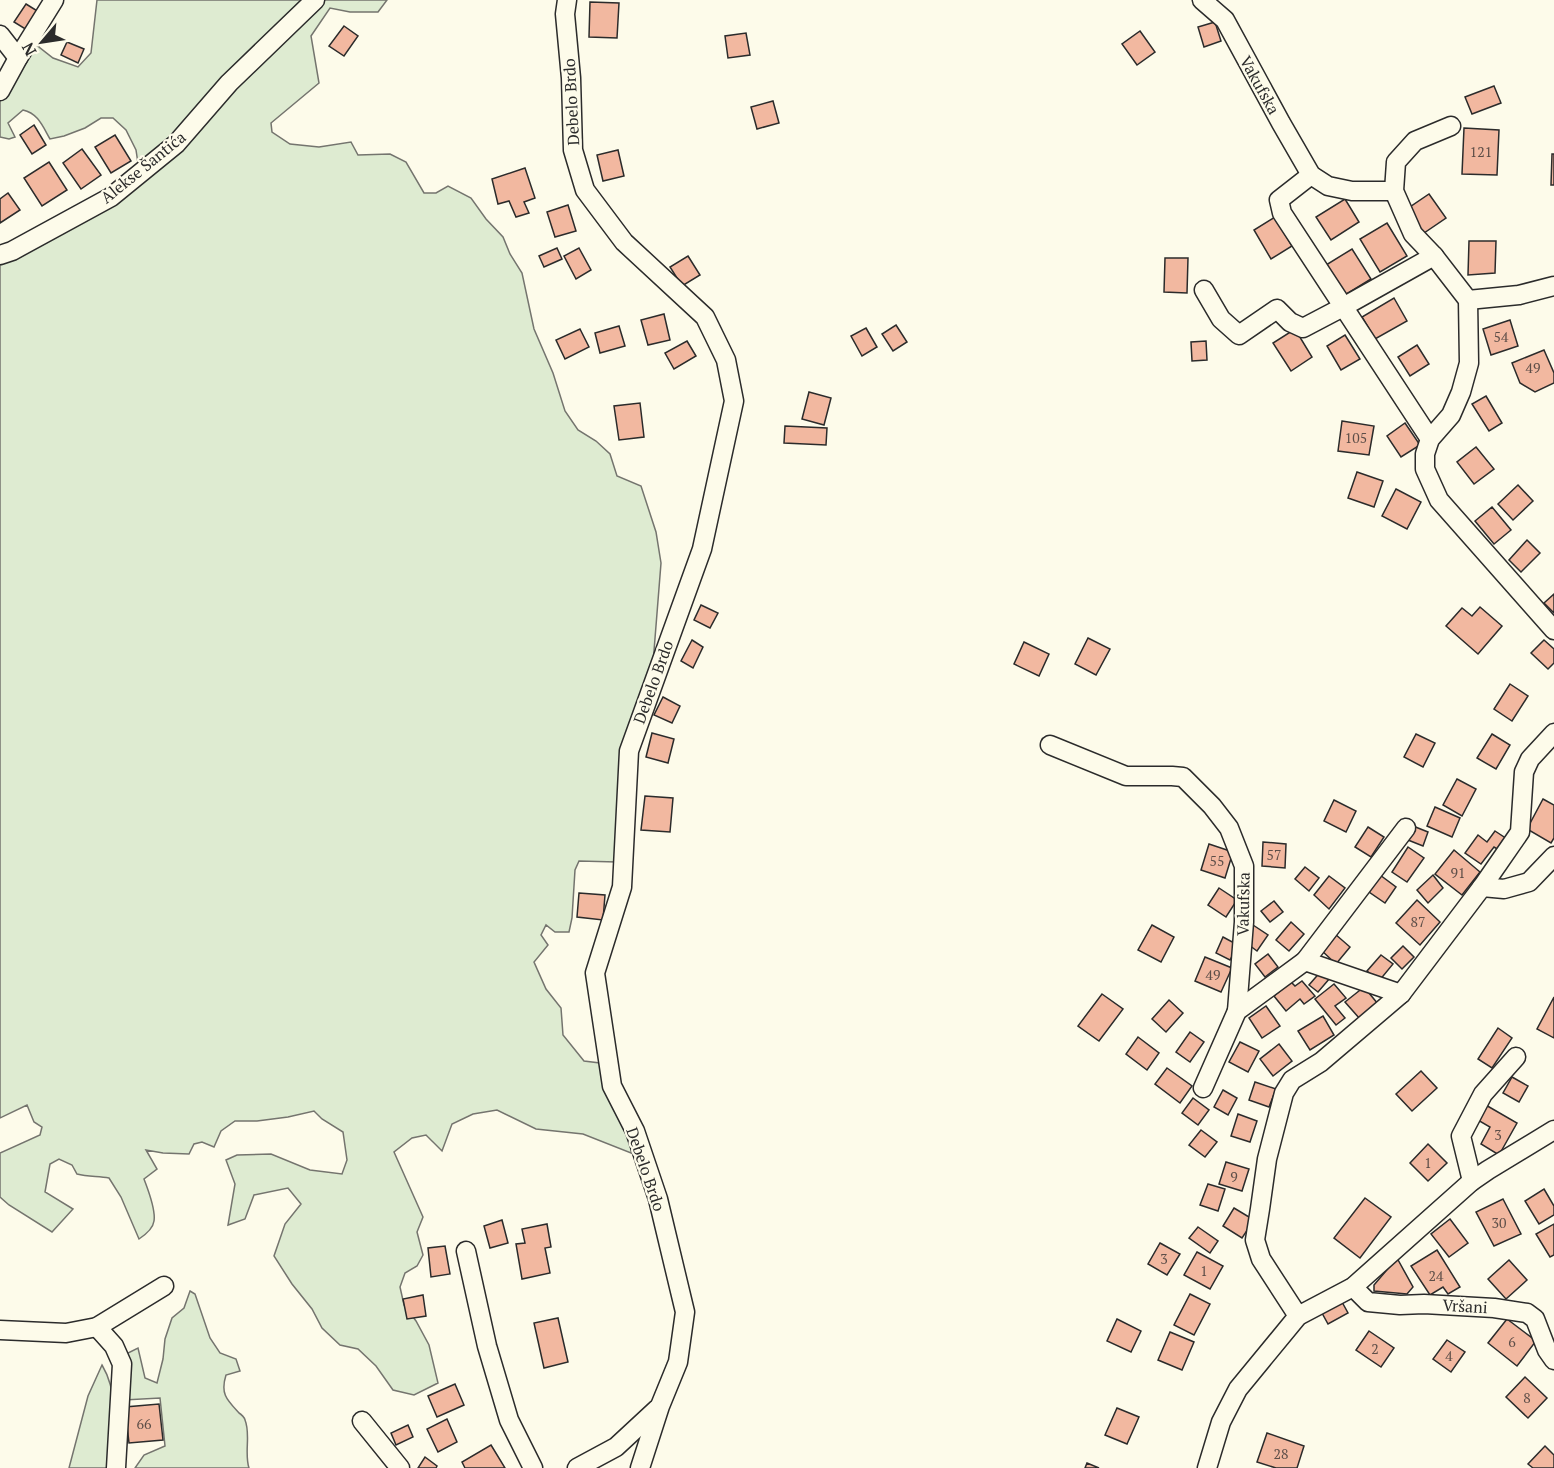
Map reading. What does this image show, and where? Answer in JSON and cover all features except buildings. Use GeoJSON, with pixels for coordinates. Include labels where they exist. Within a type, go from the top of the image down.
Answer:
{"type":"FeatureCollection","features":[{"type":"Feature","properties":{"kind":"street"},"geometry":{"type":"LineString","coordinates":[[0,91],[54,0]]}},
{"type":"Feature","properties":{"kind":"street","name":"Alekse Šantića"},"geometry":{"type":"LineString","coordinates":[[0,255],[12,251],[111,197],[176,144],[229,83],[315,0]]}},
{"type":"Feature","properties":{"kind":"street","name":"Debelo Brdo"},"geometry":{"type":"LineString","coordinates":[[567,0],[565,14],[571,78],[573,150],[585,190],[624,242],[705,317],[726,360],[734,401],[702,549],[629,751],[622,887],[594,973],[612,1086],[635,1131],[658,1199],[686,1312],[678,1362],[660,1406],[640,1468]]}},
{"type":"Feature","properties":{"kind":"street","name":"Vakufska"},"geometry":{"type":"LineString","coordinates":[[1202,0],[1225,20],[1311,175]]}},
{"type":"Feature","properties":{"kind":"street"},"geometry":{"type":"LineString","coordinates":[[0,35],[18,58]]}},
{"type":"Feature","properties":{"kind":"street"},"geometry":{"type":"LineString","coordinates":[[1451,126],[1414,141],[1396,162],[1394,191],[1413,234],[1434,256],[1468,300],[1470,363],[1451,415],[1430,439],[1425,454],[1425,469],[1439,500],[1554,630]]}},
{"type":"Feature","properties":{"kind":"street"},"geometry":{"type":"LineString","coordinates":[[1394,191],[1352,191],[1328,186],[1311,175],[1279,200],[1282,213],[1430,439]]}},
{"type":"Feature","properties":{"kind":"street"},"geometry":{"type":"LineString","coordinates":[[1204,290],[1221,319],[1239,335],[1277,309],[1290,322],[1303,328],[1434,256]]}},
{"type":"Feature","properties":{"kind":"street"},"geometry":{"type":"LineString","coordinates":[[1468,300],[1520,295],[1554,286]]}},
{"type":"Feature","properties":{"kind":"street"},"geometry":{"type":"LineString","coordinates":[[1298,1316],[1261,1259],[1255,1240],[1267,1159],[1284,1093],[1292,1080],[1321,1062],[1401,994],[1482,887],[1520,832],[1524,772],[1530,759],[1554,733]]}},
{"type":"Feature","properties":{"kind":"street","name":"Vakufska"},"geometry":{"type":"LineString","coordinates":[[1050,745],[1126,776],[1183,777],[1212,806],[1229,828],[1244,866],[1244,922],[1237,1011],[1203,1088]]}},
{"type":"Feature","properties":{"kind":"street","name":"Vakufska"},"geometry":{"type":"LineString","coordinates":[[1237,1011],[1305,961],[1406,828]]}},
{"type":"Feature","properties":{"kind":"street"},"geometry":{"type":"LineString","coordinates":[[1482,887],[1504,889],[1529,882],[1554,856]]}},
{"type":"Feature","properties":{"kind":"street"},"geometry":{"type":"LineString","coordinates":[[1305,961],[1401,994]]}},
{"type":"Feature","properties":{"kind":"street"},"geometry":{"type":"LineString","coordinates":[[1472,1181],[1461,1136],[1483,1094],[1515,1057]]}},
{"type":"Feature","properties":{"kind":"street"},"geometry":{"type":"LineString","coordinates":[[1207,1468],[1221,1422],[1238,1389],[1298,1316],[1353,1287],[1472,1181],[1554,1130]]}},
{"type":"Feature","properties":{"kind":"street"},"geometry":{"type":"LineString","coordinates":[[466,1251],[487,1346],[509,1420],[533,1468]]}},
{"type":"Feature","properties":{"kind":"street"},"geometry":{"type":"LineString","coordinates":[[0,1330],[66,1333],[97,1327],[164,1286]]}},
{"type":"Feature","properties":{"kind":"street","name":"Vršani"},"geometry":{"type":"LineString","coordinates":[[1353,1287],[1368,1302],[1494,1308],[1527,1313],[1535,1319],[1547,1350],[1554,1360]]}},
{"type":"Feature","properties":{"kind":"street"},"geometry":{"type":"LineString","coordinates":[[97,1327],[114,1346],[122,1364],[116,1468]]}},
{"type":"Feature","properties":{"kind":"street","name":"Debelo Brdo"},"geometry":{"type":"LineString","coordinates":[[577,1468],[616,1447],[660,1406]]}},
{"type":"Feature","properties":{"kind":"street"},"geometry":{"type":"LineString","coordinates":[[362,1420],[400,1468]]}},
{"type":"Feature","properties":{"kind":"green space"},"geometry":{"type":"Polygon","coordinates":[[[97,0],[387,0],[378,12],[350,12],[330,8],[311,36],[319,83],[271,123],[272,132],[290,144],[319,147],[351,142],[358,155],[390,154],[406,162],[424,193],[436,193],[448,186],[471,198],[503,237],[522,273],[534,329],[553,373],[565,411],[578,430],[596,441],[610,454],[617,476],[641,486],[656,532],[661,563],[652,676],[617,862],[579,861],[575,870],[569,932],[555,932],[546,925],[541,935],[548,945],[534,962],[546,989],[561,1008],[563,1035],[584,1061],[608,1064],[635,1131],[631,1153],[583,1134],[536,1129],[497,1110],[473,1114],[452,1124],[442,1151],[426,1135],[412,1138],[394,1152],[423,1217],[417,1232],[423,1255],[417,1266],[405,1273],[400,1287],[404,1305],[429,1345],[438,1383],[414,1395],[393,1390],[376,1366],[358,1349],[340,1345],[322,1328],[312,1309],[274,1256],[285,1224],[301,1204],[288,1188],[254,1195],[245,1219],[228,1225],[235,1184],[226,1160],[237,1155],[271,1154],[310,1170],[342,1174],[347,1160],[343,1132],[314,1111],[257,1121],[235,1121],[221,1131],[214,1147],[202,1142],[194,1144],[189,1154],[146,1150],[157,1169],[144,1179],[153,1205],[154,1221],[146,1234],[139,1239],[121,1197],[109,1178],[77,1174],[72,1165],[59,1159],[50,1164],[45,1192],[73,1209],[52,1232],[0,1197],[0,1153],[40,1135],[42,1127],[34,1122],[27,1105],[0,1118],[0,255],[139,170],[136,150],[126,130],[113,118],[101,118],[85,128],[50,139],[36,117],[23,110],[8,123],[15,137],[9,139],[0,137],[0,91],[36,29],[39,47],[53,58],[78,67],[91,53],[97,0]]]}},
{"type":"Feature","properties":{"kind":"green space"},"geometry":{"type":"Polygon","coordinates":[[[190,1291],[195,1294],[210,1338],[220,1353],[236,1359],[240,1371],[226,1375],[224,1392],[228,1400],[243,1416],[247,1425],[249,1468],[135,1468],[144,1455],[165,1446],[160,1398],[124,1400],[126,1354],[138,1348],[145,1378],[157,1383],[165,1339],[172,1318],[184,1308],[190,1291]]]}},
{"type":"Feature","properties":{"kind":"green space"},"geometry":{"type":"Polygon","coordinates":[[[102,1365],[108,1377],[114,1402],[112,1468],[69,1468],[88,1396],[102,1365]]]}}]}
